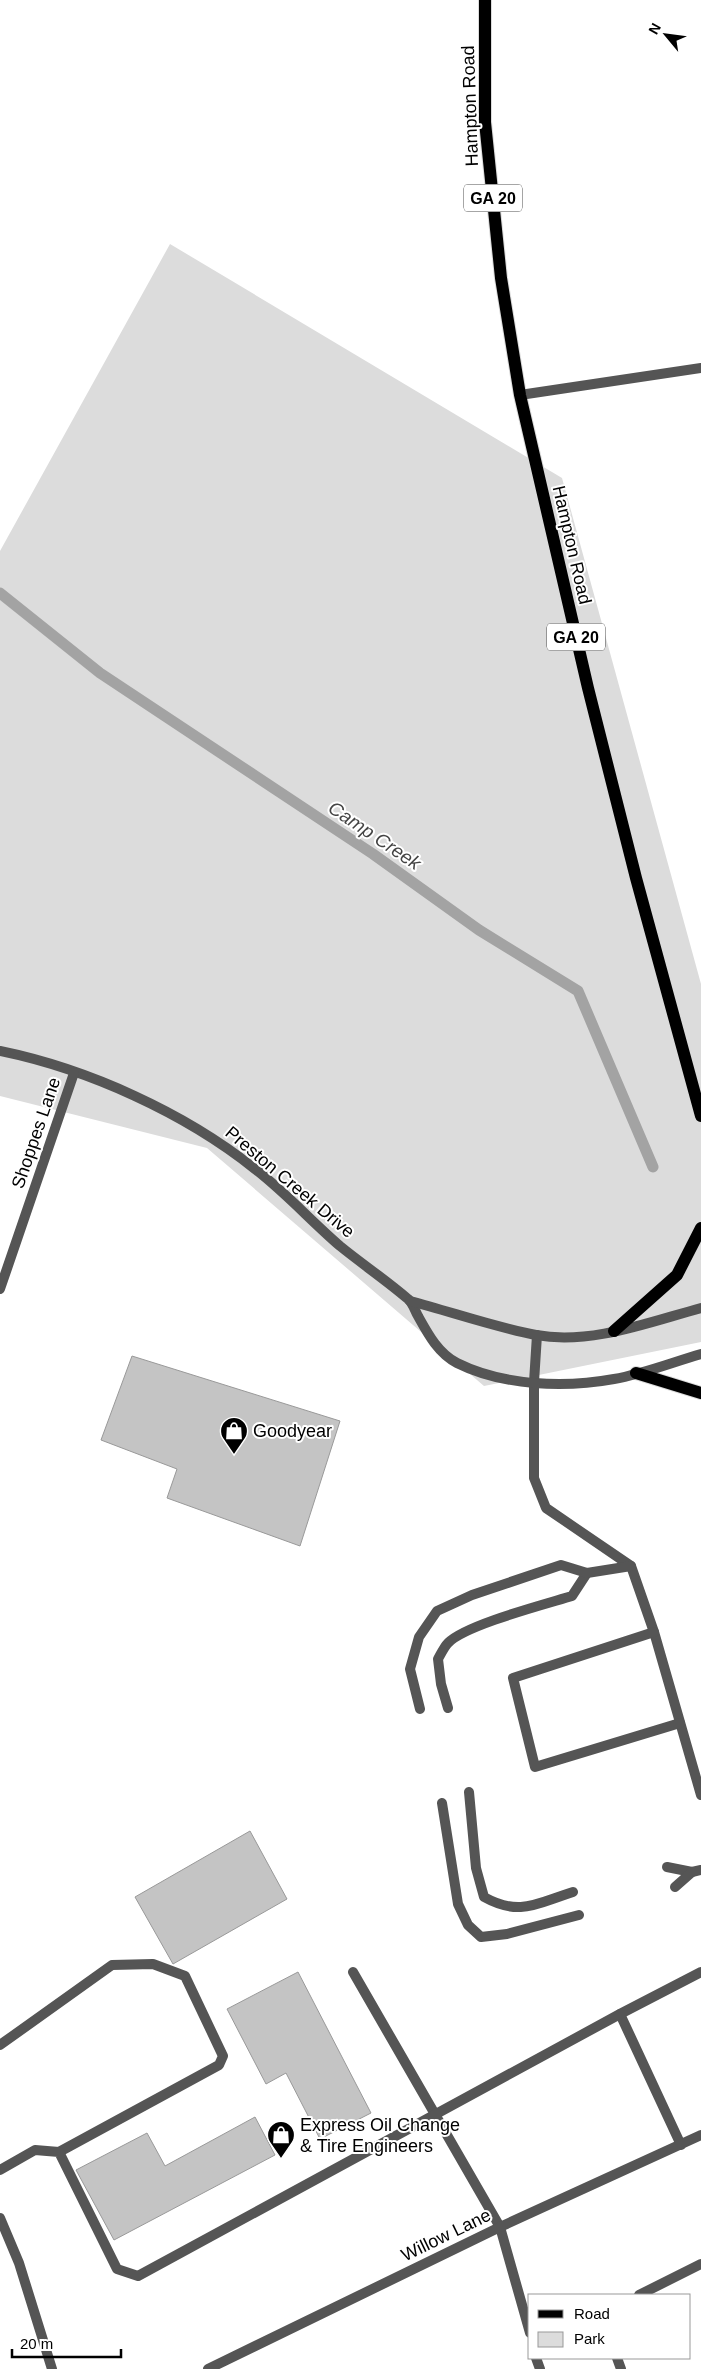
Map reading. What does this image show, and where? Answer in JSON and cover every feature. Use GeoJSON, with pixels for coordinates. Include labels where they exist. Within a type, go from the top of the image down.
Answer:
{"type":"FeatureCollection","features":[{"type":"Feature","properties":{"kind":"main road","name":"Hampton Road"},"geometry":{"type":"LineString","coordinates":[[485,0],[485,122],[501,278],[520,395],[590,698],[636,878],[701,1116]]}},
{"type":"Feature","properties":{"kind":"main road"},"geometry":{"type":"LineString","coordinates":[[614,1331],[677,1275],[701,1228]]}},
{"type":"Feature","properties":{"kind":"main road"},"geometry":{"type":"LineString","coordinates":[[636,1373],[701,1393]]}},
{"type":"Feature","properties":{"kind":"street"},"geometry":{"type":"LineString","coordinates":[[520,395],[701,368]]}},
{"type":"Feature","properties":{"kind":"street","name":"Preston Creek Drive"},"geometry":{"type":"LineString","coordinates":[[0,1051],[74,1073],[141,1099],[203,1131],[257,1170],[340,1246],[410,1301],[537,1335],[585,1336],[614,1331],[701,1308]]}},
{"type":"Feature","properties":{"kind":"street","name":"Shoppes Lane"},"geometry":{"type":"LineString","coordinates":[[0,1289],[74,1073]]}},
{"type":"Feature","properties":{"kind":"street","name":"Preston Creek Drive"},"geometry":{"type":"LineString","coordinates":[[410,1301],[431,1340],[444,1354],[456,1362],[486,1373],[534,1382],[565,1383],[615,1379],[701,1354]]}},
{"type":"Feature","properties":{"kind":"street"},"geometry":{"type":"LineString","coordinates":[[537,1335],[534,1382],[534,1478],[546,1508],[631,1566],[654,1632],[701,1795]]}},
{"type":"Feature","properties":{"kind":"street"},"geometry":{"type":"LineString","coordinates":[[420,1709],[410,1669],[419,1637],[437,1611],[472,1595],[561,1565],[586,1574],[631,1566]]}},
{"type":"Feature","properties":{"kind":"street"},"geometry":{"type":"LineString","coordinates":[[448,1708],[438,1659],[449,1642],[463,1634],[509,1615],[572,1596],[586,1574]]}},
{"type":"Feature","properties":{"kind":"street"},"geometry":{"type":"LineString","coordinates":[[654,1632],[513,1678],[535,1767],[680,1723]]}},
{"type":"Feature","properties":{"kind":"street"},"geometry":{"type":"LineString","coordinates":[[469,1792],[476,1868],[484,1897],[499,1905],[521,1908],[573,1892]]}},
{"type":"Feature","properties":{"kind":"street"},"geometry":{"type":"LineString","coordinates":[[442,1803],[458,1904],[468,1925],[481,1937],[507,1934],[579,1915]]}},
{"type":"Feature","properties":{"kind":"street"},"geometry":{"type":"LineString","coordinates":[[667,1867],[697,1871]]}},
{"type":"Feature","properties":{"kind":"street"},"geometry":{"type":"LineString","coordinates":[[675,1887],[697,1871]]}},
{"type":"Feature","properties":{"kind":"street"},"geometry":{"type":"LineString","coordinates":[[0,2045],[112,1965],[153,1964],[184,1976],[224,2056],[219,2064],[59,2152],[35,2150],[0,2170]]}},
{"type":"Feature","properties":{"kind":"street"},"geometry":{"type":"LineString","coordinates":[[353,1972],[500,2227],[528,2326]]}},
{"type":"Feature","properties":{"kind":"street"},"geometry":{"type":"LineString","coordinates":[[59,2152],[118,2268],[138,2276],[620,2014],[701,1972]]}},
{"type":"Feature","properties":{"kind":"street"},"geometry":{"type":"LineString","coordinates":[[620,2014],[681,2145]]}},
{"type":"Feature","properties":{"kind":"street","name":"Willow Lane"},"geometry":{"type":"LineString","coordinates":[[208,2369],[500,2227],[701,2135]]}},
{"type":"Feature","properties":{"kind":"street"},"geometry":{"type":"LineString","coordinates":[[0,2218],[19,2263],[52,2369]]}},
{"type":"Feature","properties":{"kind":"street"},"geometry":{"type":"LineString","coordinates":[[641,2294],[701,2264]]}},
{"type":"Feature","properties":{"kind":"green space"},"geometry":{"type":"Polygon","coordinates":[[[170,244],[562,478],[701,984],[701,1342],[484,1386],[207,1148],[0,1096],[0,551],[170,244]]]}},
{"type":"Feature","properties":{"kind":"building","name":"Goodyear"},"geometry":{"type":"Polygon","coordinates":[[[132,1356],[340,1421],[300,1546],[167,1498],[177,1469],[101,1440],[132,1356]]]}},
{"type":"Feature","properties":{"kind":"building"},"geometry":{"type":"Polygon","coordinates":[[[250,1831],[287,1899],[173,1964],[135,1897],[250,1831]]]}},
{"type":"Feature","properties":{"kind":"building"},"geometry":{"type":"Polygon","coordinates":[[[298,1972],[371,2113],[320,2139],[286,2073],[266,2084],[227,2009],[298,1972]]]}},
{"type":"Feature","properties":{"kind":"building"},"geometry":{"type":"Polygon","coordinates":[[[255,2117],[275,2155],[114,2240],[76,2170],[147,2133],[165,2166],[255,2117]]]}},
{"type":"Feature","properties":{"kind":"waterway","name":"Camp Creek"},"geometry":{"type":"LineString","coordinates":[[0,593],[100,673],[373,854],[479,930],[578,991],[653,1167]]}},
{"type":"Feature","properties":{"kind":"place","name":"Goodyear"},"geometry":{"type":"Point","coordinates":[234,1455]}},
{"type":"Feature","properties":{"kind":"place","name":"Express Oil Change & Tire Engineers"},"geometry":{"type":"Point","coordinates":[281,2159]}}]}
